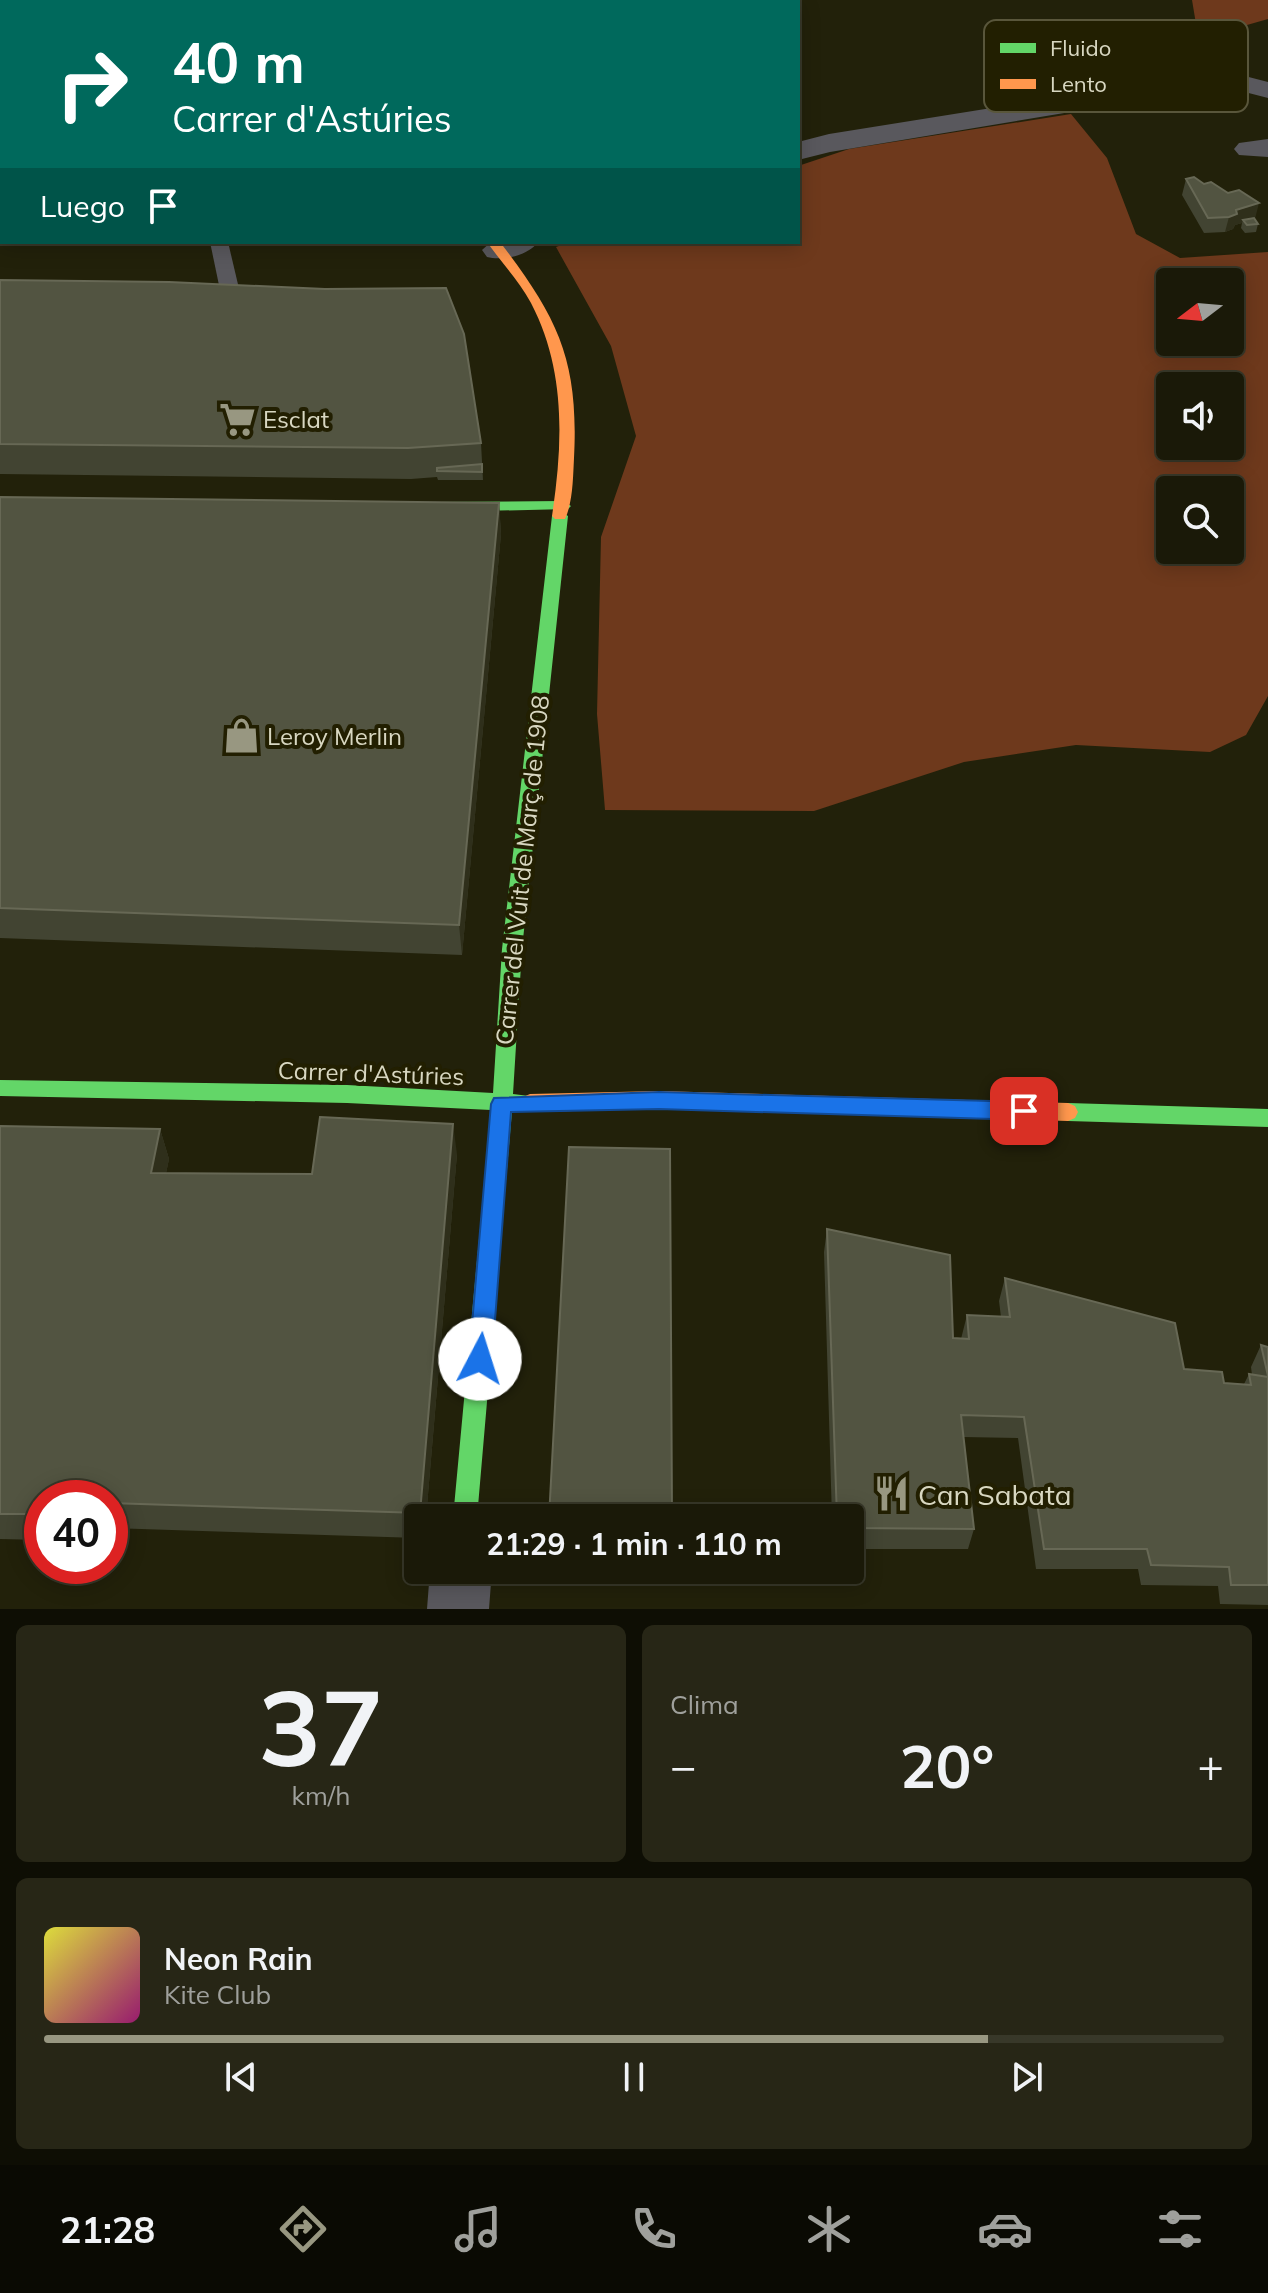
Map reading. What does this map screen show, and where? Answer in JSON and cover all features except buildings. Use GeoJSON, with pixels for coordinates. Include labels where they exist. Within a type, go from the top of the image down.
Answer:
{"type":"FeatureCollection","features":[{"type":"Feature","properties":{"kind":"street"},"geometry":{"type":"LineString","coordinates":[[1248,85],[1268,90]]}},
{"type":"Feature","properties":{"kind":"street"},"geometry":{"type":"LineString","coordinates":[[800,150],[1019,112]]}},
{"type":"Feature","properties":{"kind":"street","name":"Carrer del Vuit de Març de 1908"},"geometry":{"type":"LineString","coordinates":[[466,1504],[498,1169],[512,949],[554,557],[563,506],[569,404],[562,357],[540,306],[504,245]]}},
{"type":"Feature","properties":{"kind":"street"},"geometry":{"type":"LineString","coordinates":[[421,507],[563,506]]}},
{"type":"Feature","properties":{"kind":"street","name":"Carrer d'Astúries"},"geometry":{"type":"LineString","coordinates":[[0,1088],[347,1094],[502,1104],[659,1100],[1268,1118]]}},
{"type":"Feature","properties":{"kind":"street"},"geometry":{"type":"LineString","coordinates":[[458,1609],[460,1584]]}},
{"type":"Feature","properties":{"kind":"lane"},"geometry":{"type":"LineString","coordinates":[[219,244],[235,314]]}},
{"type":"Feature","properties":{"kind":"shaded area"},"geometry":{"type":"Polygon","coordinates":[[[1192,0],[1268,0],[1268,19],[1248,25],[1248,20],[1195,20],[1192,0]]]}},
{"type":"Feature","properties":{"kind":"shaded area"},"geometry":{"type":"Polygon","coordinates":[[[1071,114],[1107,158],[1136,234],[1180,258],[1268,252],[1268,696],[1246,735],[1210,752],[1076,745],[964,762],[814,811],[605,810],[597,714],[601,537],[636,436],[611,346],[556,247],[564,244],[800,244],[800,165],[849,149],[1071,114]]]}},
{"type":"Feature","properties":{"kind":"traffic: fast"},"geometry":{"type":"LineString","coordinates":[[438,507],[563,506]]}},
{"type":"Feature","properties":{"kind":"traffic: fast"},"geometry":{"type":"LineString","coordinates":[[466,1504],[498,1169],[512,949],[560,516]]}},
{"type":"Feature","properties":{"kind":"traffic: fast"},"geometry":{"type":"LineString","coordinates":[[0,1088],[347,1094],[530,1103]]}},
{"type":"Feature","properties":{"kind":"traffic: fast"},"geometry":{"type":"LineString","coordinates":[[1068,1112],[1268,1118]]}},
{"type":"Feature","properties":{"kind":"traffic: slow"},"geometry":{"type":"LineString","coordinates":[[495,244],[537,302],[558,353],[564,380],[568,434],[560,516]]}},
{"type":"Feature","properties":{"kind":"traffic: slow"},"geometry":{"type":"LineString","coordinates":[[530,1103],[659,1100],[1068,1112]]}},
{"type":"Feature","properties":{"kind":"place","name":"Esclat"},"geometry":{"type":"Point","coordinates":[237,419]}},
{"type":"Feature","properties":{"kind":"place","name":"Leroy Merlin"},"geometry":{"type":"Point","coordinates":[241,736]}},
{"type":"Feature","properties":{"kind":"place","name":"Can Sabata"},"geometry":{"type":"Point","coordinates":[892,1494]}},
{"type":"Feature","properties":{"kind":"route"},"geometry":{"type":"LineString","coordinates":[[480,1359],[502,1104],[659,1100],[1024,1111]]}}]}
